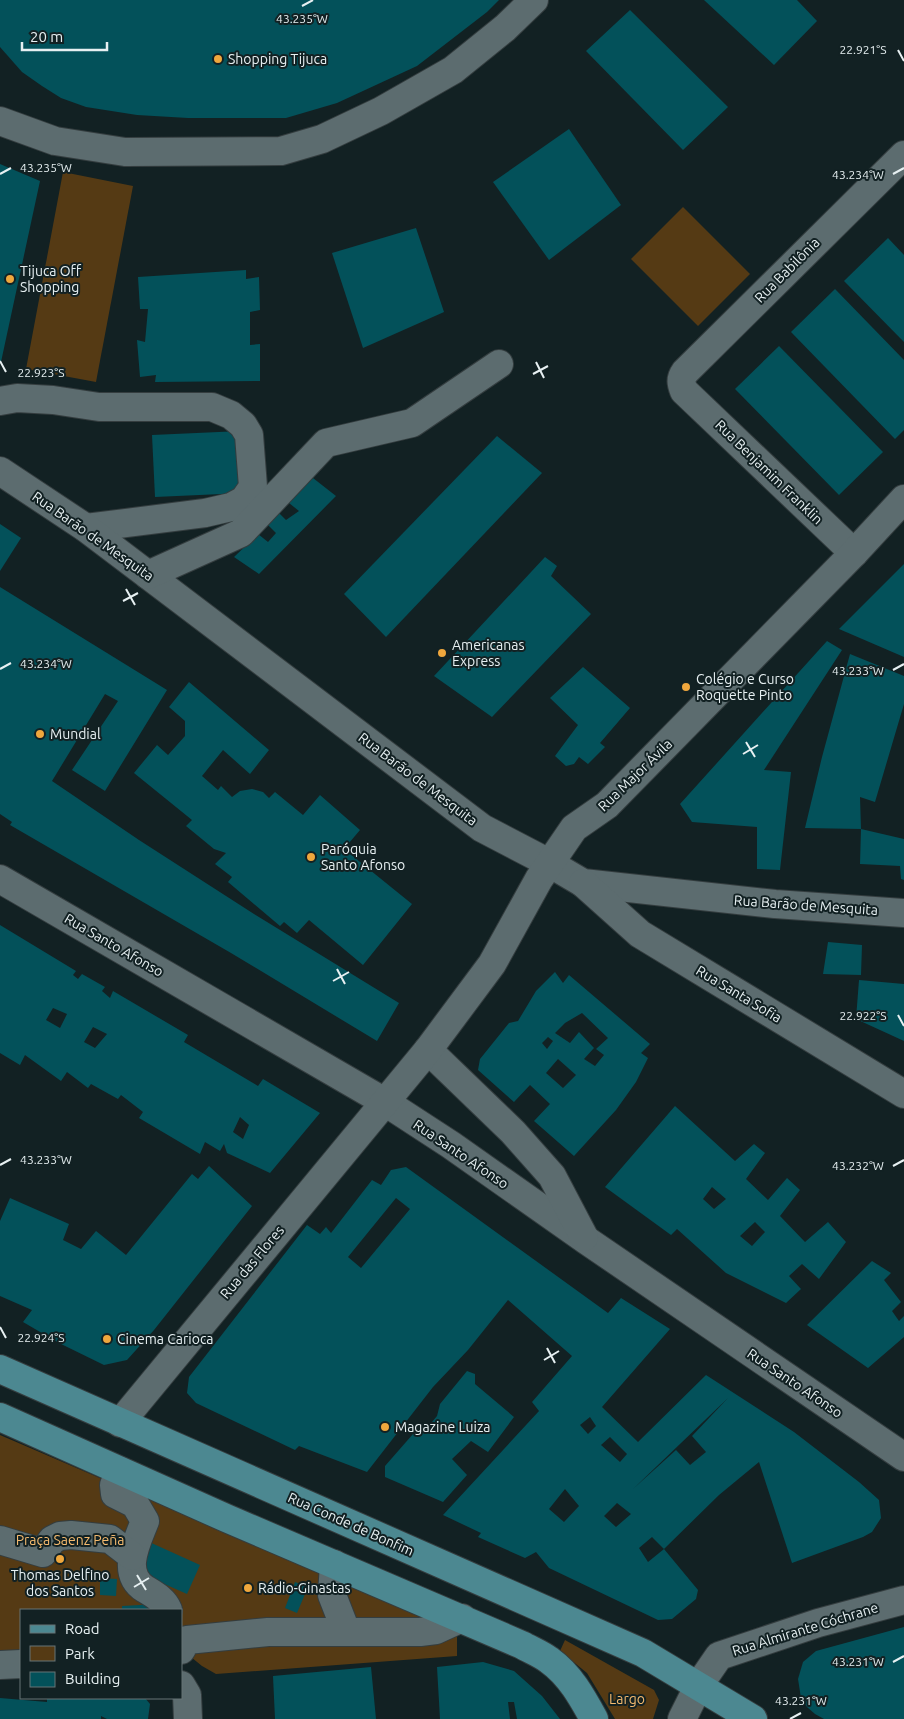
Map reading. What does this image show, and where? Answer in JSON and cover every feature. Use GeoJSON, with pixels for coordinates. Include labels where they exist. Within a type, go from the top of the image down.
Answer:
{"type":"FeatureCollection","features":[{"type":"Feature","properties":{"kind":"main road","name":"Rua Conde de Bonfim"},"geometry":{"type":"LineString","coordinates":[[0,1369],[643,1653],[699,1685],[752,1719]]}},
{"type":"Feature","properties":{"kind":"main road"},"geometry":{"type":"LineString","coordinates":[[0,1418],[522,1645],[549,1660],[570,1678],[594,1719]]}},
{"type":"Feature","properties":{"kind":"street"},"geometry":{"type":"LineString","coordinates":[[0,121],[55,141],[125,152],[281,151],[322,139],[381,111],[453,70],[505,28],[534,0]]}},
{"type":"Feature","properties":{"kind":"street","name":"Rua Babilônia"},"geometry":{"type":"LineString","coordinates":[[684,391],[681,378],[685,372],[904,155]]}},
{"type":"Feature","properties":{"kind":"street"},"geometry":{"type":"LineString","coordinates":[[148,575],[241,533],[326,443],[412,423],[499,364]]}},
{"type":"Feature","properties":{"kind":"street","name":"Rua Benjamim Franklin"},"geometry":{"type":"LineString","coordinates":[[684,391],[854,553]]}},
{"type":"Feature","properties":{"kind":"street"},"geometry":{"type":"LineString","coordinates":[[0,401],[18,398],[53,400],[99,407],[212,407],[232,415],[243,425],[249,435],[253,487],[244,500],[231,507],[205,513],[86,528]]}},
{"type":"Feature","properties":{"kind":"street","name":"Rua Barão de Mesquita"},"geometry":{"type":"LineString","coordinates":[[0,471],[86,528],[482,828],[583,883],[775,904],[904,913]]}},
{"type":"Feature","properties":{"kind":"street","name":"Rua Major Ávila"},"geometry":{"type":"LineString","coordinates":[[385,1102],[428,1050],[492,964],[549,863],[574,828],[608,805],[854,553],[904,499]]}},
{"type":"Feature","properties":{"kind":"street","name":"Rua Santo Afonso"},"geometry":{"type":"LineString","coordinates":[[0,879],[385,1102],[904,1457]]}},
{"type":"Feature","properties":{"kind":"street","name":"Rua Santa Sofia"},"geometry":{"type":"LineString","coordinates":[[583,883],[640,934],[904,1094]]}},
{"type":"Feature","properties":{"kind":"street"},"geometry":{"type":"LineString","coordinates":[[428,1050],[513,1132],[552,1176],[586,1240]]}},
{"type":"Feature","properties":{"kind":"street","name":"Rua das Flores"},"geometry":{"type":"LineString","coordinates":[[120,1423],[385,1102]]}},
{"type":"Feature","properties":{"kind":"street"},"geometry":{"type":"LineString","coordinates":[[120,1471],[114,1485],[115,1494],[135,1504],[144,1521],[132,1556],[131,1566],[133,1574],[140,1586],[165,1603],[168,1609]]}},
{"type":"Feature","properties":{"kind":"street"},"geometry":{"type":"LineString","coordinates":[[0,1540],[42,1553],[52,1540],[60,1536],[70,1535],[110,1540],[132,1556]]}},
{"type":"Feature","properties":{"kind":"street"},"geometry":{"type":"LineString","coordinates":[[334,1564],[332,1595],[346,1632]]}},
{"type":"Feature","properties":{"kind":"street","name":"Rua Almirante Cóchrane"},"geometry":{"type":"LineString","coordinates":[[682,1719],[699,1685],[719,1656],[818,1623],[904,1600]]}},
{"type":"Feature","properties":{"kind":"street"},"geometry":{"type":"LineString","coordinates":[[183,1641],[268,1632],[420,1632],[436,1630],[462,1618]]}},
{"type":"Feature","properties":{"kind":"street"},"geometry":{"type":"LineString","coordinates":[[0,1665],[20,1664]]}},
{"type":"Feature","properties":{"kind":"green space"},"geometry":{"type":"Polygon","coordinates":[[[63,172],[133,186],[96,382],[26,369],[63,172]]]}},
{"type":"Feature","properties":{"kind":"green space"},"geometry":{"type":"Polygon","coordinates":[[[683,207],[750,274],[698,326],[631,259],[683,207]]]}},
{"type":"Feature","properties":{"kind":"green space","name":"Praça Saenz Peña"},"geometry":{"type":"Polygon","coordinates":[[[0,1435],[457,1632],[457,1656],[216,1674],[202,1666],[182,1650],[182,1609],[20,1609],[20,1651],[0,1651],[0,1435]]]}},
{"type":"Feature","properties":{"kind":"green space","name":"Largo"},"geometry":{"type":"Polygon","coordinates":[[[565,1640],[654,1690],[659,1700],[653,1719],[615,1719],[587,1673],[560,1651],[565,1640]]]}},
{"type":"Feature","properties":{"kind":"building","name":"Shopping Tijuca"},"geometry":{"type":"Polygon","coordinates":[[[0,0],[499,0],[487,12],[417,66],[337,103],[286,118],[188,118],[137,115],[86,107],[61,98],[22,72],[0,47],[0,0]]]}},
{"type":"Feature","properties":{"kind":"building"},"geometry":{"type":"Polygon","coordinates":[[[704,0],[797,0],[817,21],[774,65],[704,0]]]}},
{"type":"Feature","properties":{"kind":"building"},"geometry":{"type":"Polygon","coordinates":[[[630,10],[728,107],[683,150],[586,51],[630,10]]]}},
{"type":"Feature","properties":{"kind":"building"},"geometry":{"type":"Polygon","coordinates":[[[569,129],[621,205],[549,260],[493,182],[569,129]]]}},
{"type":"Feature","properties":{"kind":"building","name":"Tijuca Off Shopping"},"geometry":{"type":"Polygon","coordinates":[[[0,164],[40,181],[1,362],[0,362],[0,164]]]}},
{"type":"Feature","properties":{"kind":"building"},"geometry":{"type":"Polygon","coordinates":[[[416,228],[444,312],[363,348],[332,253],[416,228]]]}},
{"type":"Feature","properties":{"kind":"building"},"geometry":{"type":"Polygon","coordinates":[[[888,238],[904,255],[904,342],[844,281],[888,238]]]}},
{"type":"Feature","properties":{"kind":"building"},"geometry":{"type":"Polygon","coordinates":[[[246,270],[246,279],[259,277],[260,310],[250,312],[250,345],[260,344],[260,381],[155,382],[156,375],[140,377],[137,340],[145,342],[148,309],[140,309],[138,277],[246,270]]]}},
{"type":"Feature","properties":{"kind":"building"},"geometry":{"type":"Polygon","coordinates":[[[835,289],[904,360],[904,430],[895,439],[791,332],[835,289]]]}},
{"type":"Feature","properties":{"kind":"building"},"geometry":{"type":"Polygon","coordinates":[[[779,346],[883,452],[839,495],[735,389],[779,346]]]}},
{"type":"Feature","properties":{"kind":"building"},"geometry":{"type":"Polygon","coordinates":[[[241,431],[244,493],[155,497],[152,435],[241,431]]]}},
{"type":"Feature","properties":{"kind":"building"},"geometry":{"type":"Polygon","coordinates":[[[497,436],[542,473],[386,637],[344,594],[497,436]]]}},
{"type":"Feature","properties":{"kind":"building"},"geometry":{"type":"Polygon","coordinates":[[[313,478],[336,496],[259,574],[234,557],[258,534],[268,542],[276,533],[267,524],[279,513],[286,520],[299,511],[289,503],[313,478]]]}},
{"type":"Feature","properties":{"kind":"building"},"geometry":{"type":"Polygon","coordinates":[[[0,524],[21,538],[0,571],[0,524]]]}},
{"type":"Feature","properties":{"kind":"building"},"geometry":{"type":"Polygon","coordinates":[[[545,557],[557,566],[551,576],[591,614],[492,717],[434,676],[545,557]]]}},
{"type":"Feature","properties":{"kind":"building"},"geometry":{"type":"Polygon","coordinates":[[[904,564],[904,657],[839,629],[904,564]]]}},
{"type":"Feature","properties":{"kind":"building"},"geometry":{"type":"Polygon","coordinates":[[[0,587],[167,690],[105,791],[72,770],[118,701],[105,694],[52,781],[254,914],[399,1003],[377,1041],[231,953],[10,825],[12,822],[0,814],[0,587]]]}},
{"type":"Feature","properties":{"kind":"building"},"geometry":{"type":"Polygon","coordinates":[[[827,641],[842,650],[764,770],[791,772],[780,870],[757,869],[757,827],[692,822],[680,804],[827,641]]]}},
{"type":"Feature","properties":{"kind":"building"},"geometry":{"type":"Polygon","coordinates":[[[850,654],[904,676],[904,704],[875,802],[860,797],[861,829],[805,828],[822,757],[850,654]]]}},
{"type":"Feature","properties":{"kind":"building"},"geometry":{"type":"Polygon","coordinates":[[[583,667],[630,708],[600,743],[605,747],[588,764],[579,757],[574,764],[566,766],[555,756],[578,725],[550,698],[583,667]]]}},
{"type":"Feature","properties":{"kind":"building"},"geometry":{"type":"Polygon","coordinates":[[[189,682],[269,750],[250,774],[223,750],[202,776],[218,790],[221,786],[232,797],[240,791],[252,789],[263,792],[269,798],[275,792],[303,815],[320,795],[360,830],[344,849],[412,904],[363,965],[309,920],[297,933],[284,922],[280,926],[228,882],[232,877],[215,864],[226,853],[214,849],[186,826],[192,820],[134,773],[157,745],[168,755],[185,736],[185,721],[169,707],[189,682]]]}},
{"type":"Feature","properties":{"kind":"building"},"geometry":{"type":"Polygon","coordinates":[[[861,829],[904,839],[904,880],[901,879],[900,866],[860,864],[861,829]]]}},
{"type":"Feature","properties":{"kind":"building"},"geometry":{"type":"Polygon","coordinates":[[[0,925],[76,971],[73,975],[78,979],[82,974],[105,987],[102,991],[110,998],[113,991],[188,1035],[184,1042],[258,1086],[263,1079],[320,1113],[270,1173],[227,1153],[224,1144],[220,1151],[205,1142],[200,1154],[139,1118],[143,1112],[121,1095],[118,1099],[91,1084],[88,1088],[67,1072],[61,1081],[25,1055],[20,1065],[0,1053],[0,925]],[[53,1008],[46,1020],[60,1028],[67,1014],[53,1008]],[[93,1027],[84,1042],[95,1048],[107,1034],[93,1027]],[[240,1117],[233,1132],[243,1139],[249,1125],[240,1117]]]}},
{"type":"Feature","properties":{"kind":"building"},"geometry":{"type":"Polygon","coordinates":[[[828,942],[862,945],[861,975],[823,974],[828,942]]]}},
{"type":"Feature","properties":{"kind":"building"},"geometry":{"type":"Polygon","coordinates":[[[555,972],[563,983],[569,975],[650,1044],[641,1053],[648,1058],[636,1082],[616,1110],[574,1156],[534,1121],[550,1104],[530,1085],[514,1102],[478,1070],[480,1059],[509,1023],[518,1021],[536,991],[555,972]],[[582,1013],[565,1023],[555,1033],[570,1043],[579,1032],[594,1048],[584,1059],[595,1066],[604,1055],[596,1049],[608,1038],[582,1013]],[[548,1037],[542,1043],[547,1049],[553,1041],[548,1037]],[[558,1059],[546,1073],[563,1088],[576,1075],[558,1059]]]}},
{"type":"Feature","properties":{"kind":"building"},"geometry":{"type":"Polygon","coordinates":[[[859,980],[904,984],[904,1041],[856,1019],[859,980]]]}},
{"type":"Feature","properties":{"kind":"building"},"geometry":{"type":"Polygon","coordinates":[[[675,1106],[735,1161],[754,1144],[765,1153],[746,1179],[768,1200],[787,1178],[800,1190],[780,1216],[805,1242],[828,1222],[846,1242],[819,1279],[802,1264],[789,1276],[801,1289],[786,1303],[726,1273],[677,1229],[671,1235],[605,1187],[675,1106]],[[712,1187],[703,1199],[714,1209],[726,1199],[712,1187]],[[755,1222],[740,1236],[752,1246],[765,1232],[755,1222]]]}},
{"type":"Feature","properties":{"kind":"building"},"geometry":{"type":"Polygon","coordinates":[[[209,1166],[252,1206],[154,1330],[127,1360],[104,1365],[59,1343],[23,1322],[32,1310],[0,1296],[0,1221],[10,1198],[69,1224],[63,1240],[81,1249],[96,1231],[126,1255],[192,1174],[198,1179],[209,1166]]]}},
{"type":"Feature","properties":{"kind":"building"},"geometry":{"type":"Polygon","coordinates":[[[406,1167],[608,1313],[621,1298],[670,1329],[602,1407],[638,1442],[706,1375],[794,1432],[859,1482],[879,1500],[881,1518],[872,1532],[792,1563],[759,1462],[719,1495],[664,1549],[698,1590],[696,1599],[672,1619],[658,1620],[549,1568],[536,1552],[525,1558],[478,1537],[481,1533],[443,1515],[539,1411],[532,1402],[572,1356],[508,1300],[468,1350],[433,1387],[367,1472],[299,1446],[295,1450],[196,1403],[187,1393],[189,1377],[307,1225],[320,1234],[326,1227],[331,1233],[372,1180],[381,1185],[391,1170],[406,1167]],[[396,1198],[348,1257],[361,1268],[410,1209],[396,1198]],[[728,1398],[633,1489],[676,1450],[690,1465],[706,1452],[692,1436],[728,1398]],[[590,1417],[580,1425],[588,1434],[596,1426],[590,1417]],[[610,1437],[601,1445],[620,1462],[627,1454],[610,1437]],[[565,1489],[549,1509],[564,1522],[579,1506],[565,1489]],[[617,1503],[604,1516],[616,1527],[631,1514],[617,1503]],[[652,1537],[639,1548],[648,1562],[664,1549],[652,1537]]]}},
{"type":"Feature","properties":{"kind":"building"},"geometry":{"type":"Polygon","coordinates":[[[872,1261],[891,1273],[884,1280],[901,1302],[892,1311],[899,1321],[904,1316],[904,1337],[868,1368],[807,1325],[872,1261]]]}},
{"type":"Feature","properties":{"kind":"building"},"geometry":{"type":"Polygon","coordinates":[[[467,1371],[475,1374],[475,1384],[514,1417],[488,1452],[471,1441],[452,1459],[467,1475],[443,1502],[385,1477],[385,1466],[413,1434],[421,1435],[437,1416],[440,1404],[467,1371]]]}},
{"type":"Feature","properties":{"kind":"building"},"geometry":{"type":"Polygon","coordinates":[[[147,1541],[200,1565],[187,1594],[135,1571],[147,1541]]]}},
{"type":"Feature","properties":{"kind":"building"},"geometry":{"type":"Polygon","coordinates":[[[100,1578],[117,1579],[116,1596],[100,1595],[100,1578]]]}},
{"type":"Feature","properties":{"kind":"building"},"geometry":{"type":"Polygon","coordinates":[[[295,1582],[308,1587],[297,1613],[285,1608],[295,1582]]]}},
{"type":"Feature","properties":{"kind":"building"},"geometry":{"type":"Polygon","coordinates":[[[158,1604],[158,1609],[122,1609],[122,1606],[158,1604]]]}},
{"type":"Feature","properties":{"kind":"building"},"geometry":{"type":"Polygon","coordinates":[[[904,1627],[904,1719],[824,1719],[807,1707],[801,1698],[798,1679],[803,1662],[816,1651],[904,1627]]]}},
{"type":"Feature","properties":{"kind":"building"},"geometry":{"type":"Polygon","coordinates":[[[483,1662],[514,1671],[542,1696],[560,1719],[517,1719],[514,1702],[508,1702],[510,1719],[440,1719],[437,1667],[483,1662]]]}},
{"type":"Feature","properties":{"kind":"building"},"geometry":{"type":"Polygon","coordinates":[[[371,1667],[376,1719],[275,1719],[273,1676],[371,1667]]]}},
{"type":"Feature","properties":{"kind":"building"},"geometry":{"type":"Polygon","coordinates":[[[0,1698],[47,1702],[47,1699],[146,1699],[150,1704],[148,1719],[107,1719],[101,1716],[101,1719],[0,1719],[0,1698]]]}},
{"type":"Feature","properties":{"kind":"place","name":"Shopping Tijuca"},"geometry":{"type":"Point","coordinates":[218,59]}},
{"type":"Feature","properties":{"kind":"place","name":"Tijuca Off Shopping"},"geometry":{"type":"Point","coordinates":[10,279]}},
{"type":"Feature","properties":{"kind":"place","name":"Americanas Express"},"geometry":{"type":"Point","coordinates":[442,653]}},
{"type":"Feature","properties":{"kind":"place","name":"Colégio e Curso Roquette Pinto"},"geometry":{"type":"Point","coordinates":[686,687]}},
{"type":"Feature","properties":{"kind":"place","name":"Mundial"},"geometry":{"type":"Point","coordinates":[40,734]}},
{"type":"Feature","properties":{"kind":"place","name":"Paróquia Santo Afonso"},"geometry":{"type":"Point","coordinates":[311,857]}},
{"type":"Feature","properties":{"kind":"place","name":"Cinema Carioca"},"geometry":{"type":"Point","coordinates":[107,1339]}},
{"type":"Feature","properties":{"kind":"place","name":"Magazine Luiza"},"geometry":{"type":"Point","coordinates":[385,1427]}},
{"type":"Feature","properties":{"kind":"place","name":"Thomas Delfino dos Santos"},"geometry":{"type":"Point","coordinates":[60,1559]}},
{"type":"Feature","properties":{"kind":"place","name":"Rádio-Ginastas"},"geometry":{"type":"Point","coordinates":[248,1588]}}]}
